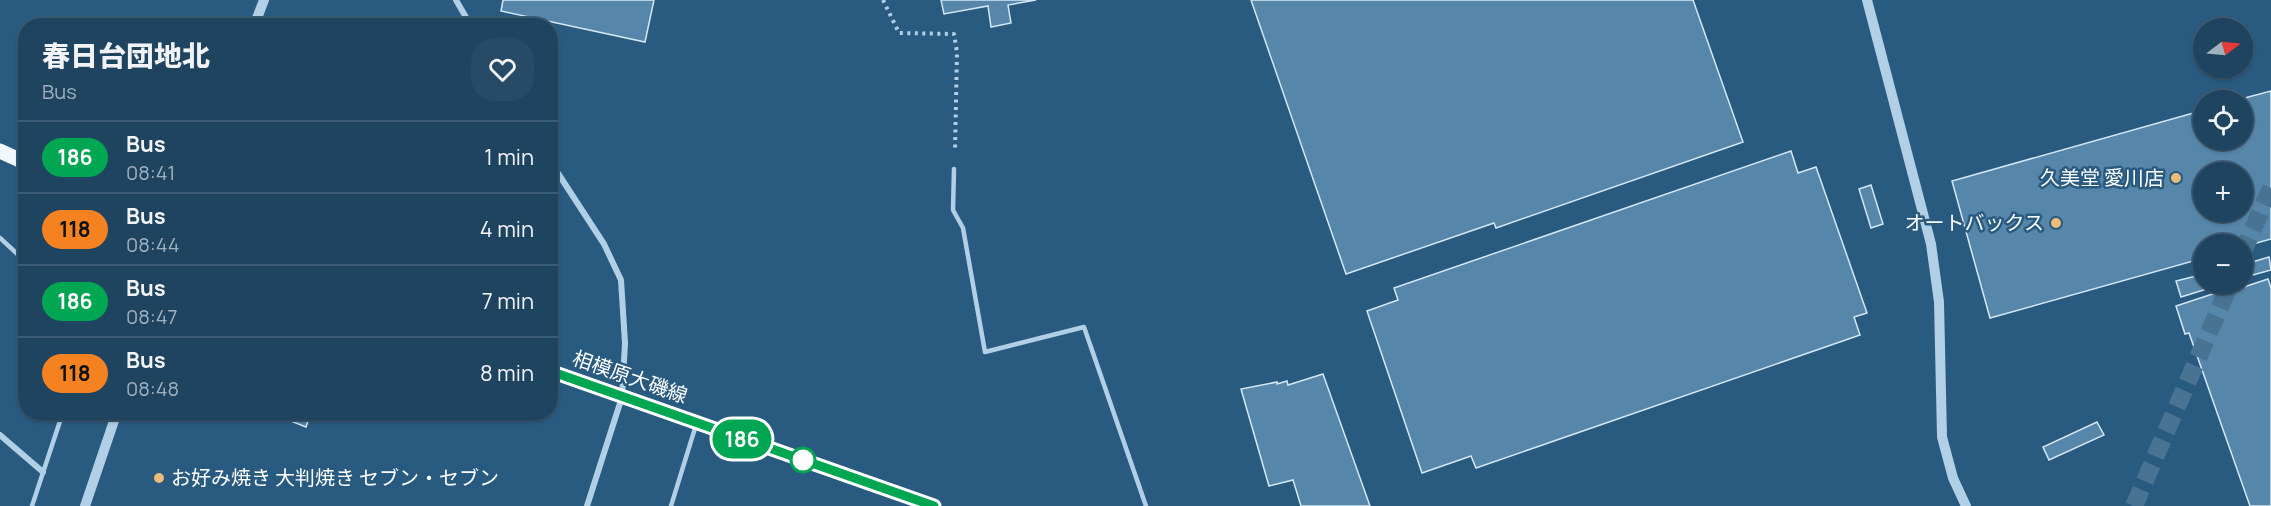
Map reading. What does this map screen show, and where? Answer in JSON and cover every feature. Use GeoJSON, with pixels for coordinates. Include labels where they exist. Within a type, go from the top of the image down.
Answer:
{"type":"FeatureCollection","features":[{"type":"Feature","properties":{"kind":"main road"},"geometry":{"type":"LineString","coordinates":[[0,150],[18,159]]}},
{"type":"Feature","properties":{"kind":"main road","name":"相模原大磯線"},"geometry":{"type":"LineString","coordinates":[[558,374],[924,504]]}},
{"type":"Feature","properties":{"kind":"street"},"geometry":{"type":"LineString","coordinates":[[257,18],[264,0]]}},
{"type":"Feature","properties":{"kind":"street"},"geometry":{"type":"LineString","coordinates":[[456,0],[466,18]]}},
{"type":"Feature","properties":{"kind":"street"},"geometry":{"type":"LineString","coordinates":[[1867,0],[1931,244],[1940,302],[1942,437],[1953,478],[1965,506]]}},
{"type":"Feature","properties":{"kind":"street"},"geometry":{"type":"LineString","coordinates":[[558,173],[604,244],[621,279],[625,343],[622,397],[588,506]]}},
{"type":"Feature","properties":{"kind":"street"},"geometry":{"type":"LineString","coordinates":[[85,506],[114,420]]}},
{"type":"Feature","properties":{"kind":"street"},"geometry":{"type":"LineString","coordinates":[[0,435],[43,472]]}},
{"type":"Feature","properties":{"kind":"lane"},"geometry":{"type":"LineString","coordinates":[[954,169],[953,210],[963,228],[985,352],[1084,327],[1146,506]]}},
{"type":"Feature","properties":{"kind":"lane"},"geometry":{"type":"LineString","coordinates":[[0,238],[18,255]]}},
{"type":"Feature","properties":{"kind":"lane"},"geometry":{"type":"LineString","coordinates":[[32,506],[60,420]]}},
{"type":"Feature","properties":{"kind":"lane"},"geometry":{"type":"LineString","coordinates":[[671,506],[696,423]]}},
{"type":"Feature","properties":{"kind":"path"},"geometry":{"type":"LineString","coordinates":[[883,0],[899,33],[954,34],[957,52],[954,169]]}},
{"type":"Feature","properties":{"kind":"building"},"geometry":{"type":"Polygon","coordinates":[[[503,0],[654,0],[645,42],[558,23],[558,18],[534,18],[501,11],[503,0]]]}},
{"type":"Feature","properties":{"kind":"building"},"geometry":{"type":"Polygon","coordinates":[[[941,0],[1036,0],[1008,5],[1011,23],[991,27],[988,6],[944,14],[941,0]]]}},
{"type":"Feature","properties":{"kind":"building"},"geometry":{"type":"Polygon","coordinates":[[[1251,0],[1693,0],[1743,142],[1496,228],[1494,223],[1346,274],[1251,0]]]}},
{"type":"Feature","properties":{"kind":"building"},"geometry":{"type":"Polygon","coordinates":[[[2271,91],[2271,239],[2253,244],[2253,234],[2193,234],[2193,261],[1990,318],[1952,181],[2193,113],[2193,150],[2253,150],[2253,96],[2271,91]]]}},
{"type":"Feature","properties":{"kind":"building"},"geometry":{"type":"Polygon","coordinates":[[[1791,151],[1798,173],[1816,167],[1867,313],[1854,317],[1860,335],[1476,468],[1471,456],[1422,473],[1367,311],[1398,300],[1394,288],[1791,151]]]}},
{"type":"Feature","properties":{"kind":"building"},"geometry":{"type":"Polygon","coordinates":[[[1871,185],[1883,224],[1871,228],[1859,189],[1871,185]]]}},
{"type":"Feature","properties":{"kind":"building"},"geometry":{"type":"Polygon","coordinates":[[[2269,257],[2271,270],[2253,275],[2253,262],[2269,257]]]}},
{"type":"Feature","properties":{"kind":"building"},"geometry":{"type":"Polygon","coordinates":[[[2193,277],[2193,293],[2181,297],[2176,281],[2193,277]]]}},
{"type":"Feature","properties":{"kind":"building"},"geometry":{"type":"Polygon","coordinates":[[[2268,279],[2271,288],[2271,506],[2250,506],[2189,333],[2185,334],[2176,306],[2213,294],[2253,294],[2253,284],[2268,279]]]}},
{"type":"Feature","properties":{"kind":"building"},"geometry":{"type":"Polygon","coordinates":[[[1323,374],[1370,506],[1301,506],[1293,480],[1269,486],[1241,389],[1287,381],[1288,385],[1323,374]]]}},
{"type":"Feature","properties":{"kind":"building"},"geometry":{"type":"Polygon","coordinates":[[[288,420],[308,420],[306,427],[288,420]]]}},
{"type":"Feature","properties":{"kind":"building"},"geometry":{"type":"Polygon","coordinates":[[[2097,422],[2104,435],[2049,460],[2043,447],[2097,422]]]}},
{"type":"Feature","properties":{"kind":"tunnel"},"geometry":{"type":"LineString","coordinates":[[2251,234],[2271,188]]}},
{"type":"Feature","properties":{"kind":"tunnel"},"geometry":{"type":"LineString","coordinates":[[2134,506],[2226,294]]}},
{"type":"Feature","properties":{"kind":"bus line","name":"186"},"geometry":{"type":"LineString","coordinates":[[558,374],[934,506]]}},
{"type":"Feature","properties":{"kind":"place","name":"久美堂 愛川店"},"geometry":{"type":"Point","coordinates":[2176,178]}},
{"type":"Feature","properties":{"kind":"place","name":"オートバックス"},"geometry":{"type":"Point","coordinates":[2056,223]}},
{"type":"Feature","properties":{"kind":"place","name":"お好み焼き 大判焼き セブン・セブン"},"geometry":{"type":"Point","coordinates":[159,478]}}]}
